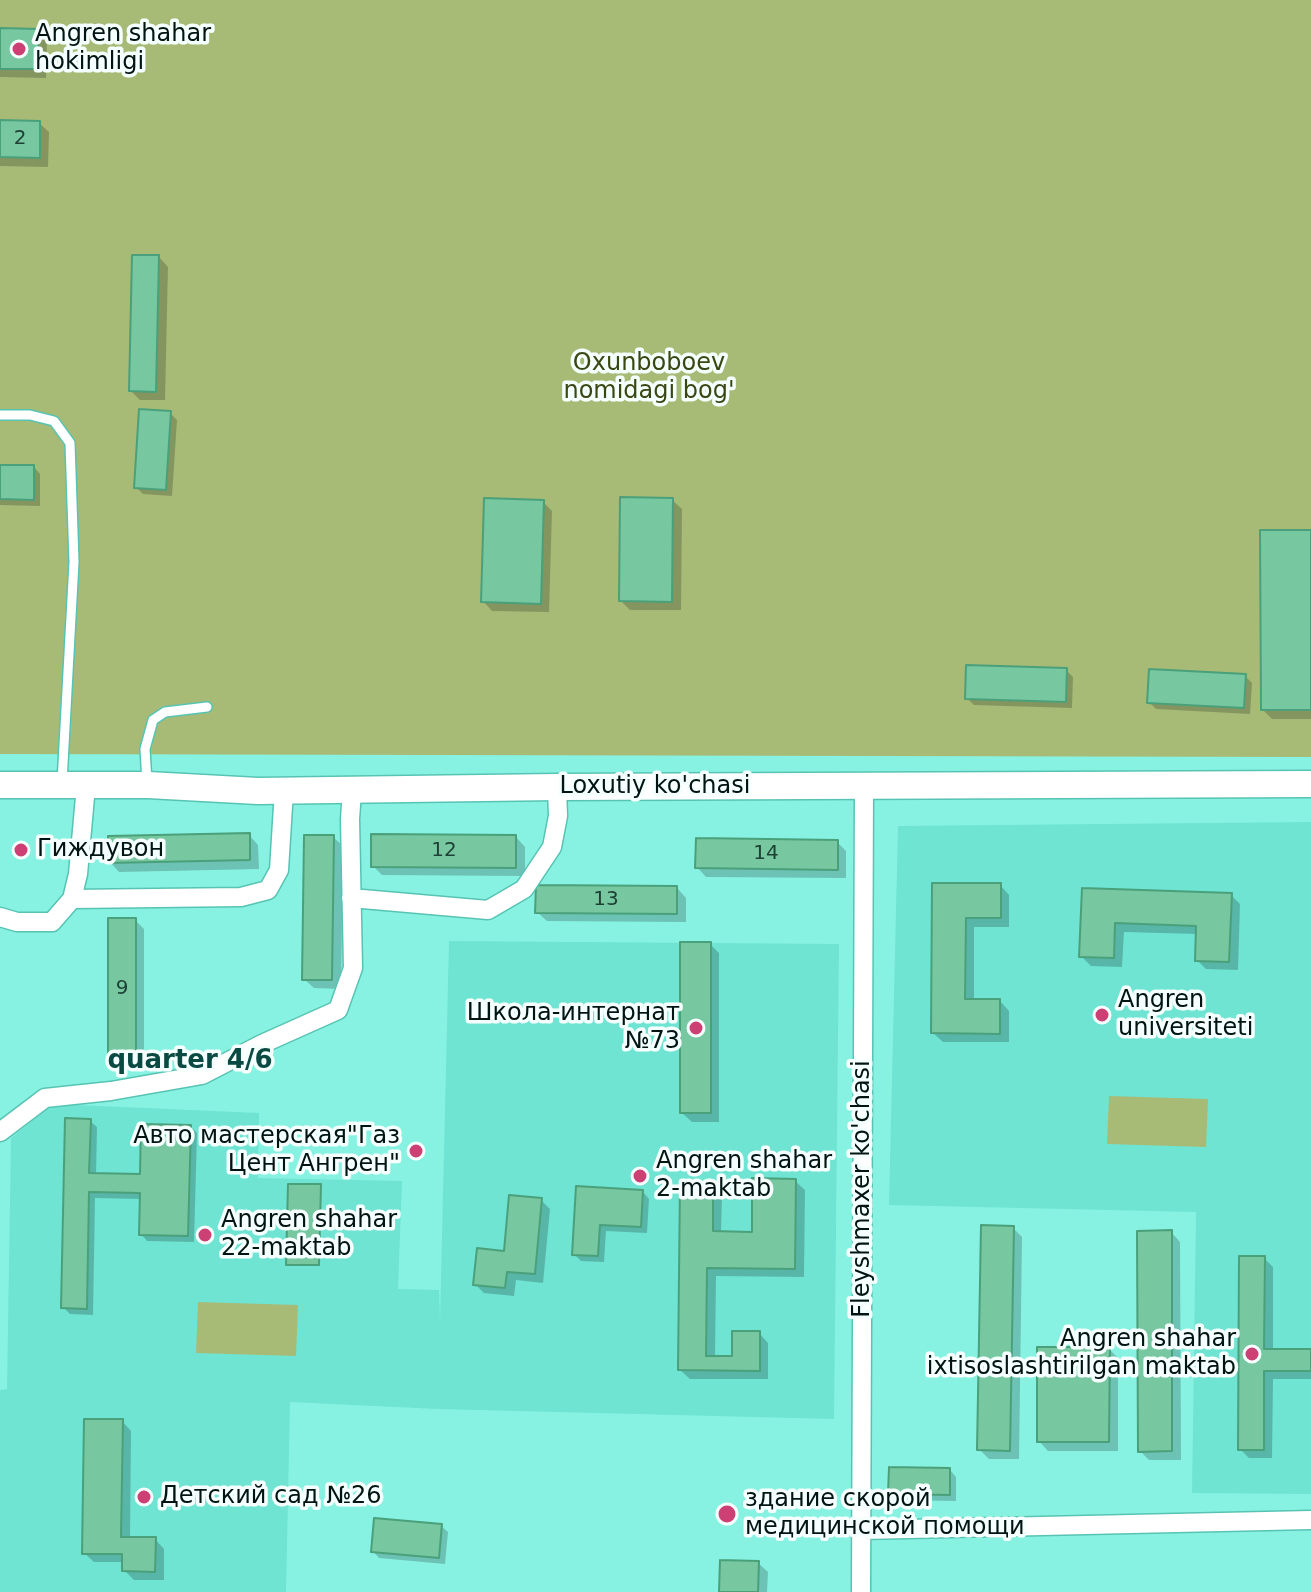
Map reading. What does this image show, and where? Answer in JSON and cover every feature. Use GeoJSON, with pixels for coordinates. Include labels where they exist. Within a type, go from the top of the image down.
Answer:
{"type":"FeatureCollection","features":[{"type":"Feature","properties":{"kind":"street","name":"Loxutiy ko'chasi"},"geometry":{"type":"LineString","coordinates":[[0,785],[148,785],[258,791],[352,791],[557,787],[1311,784]]}},
{"type":"Feature","properties":{"kind":"street"},"geometry":{"type":"LineString","coordinates":[[0,917],[17,922],[52,922],[72,899],[78,874],[74,785]]}},
{"type":"Feature","properties":{"kind":"street"},"geometry":{"type":"LineString","coordinates":[[351,898],[488,910],[524,889],[552,847],[558,816],[557,787]]}},
{"type":"Feature","properties":{"kind":"street","name":"Fleyshmaxer ko'chasi"},"geometry":{"type":"LineString","coordinates":[[861,1592],[864,787]]}},
{"type":"Feature","properties":{"kind":"street"},"geometry":{"type":"LineString","coordinates":[[72,899],[241,897],[268,890],[279,870],[284,790]]}},
{"type":"Feature","properties":{"kind":"street"},"geometry":{"type":"LineString","coordinates":[[0,1132],[45,1098],[111,1091],[202,1075],[338,1010],[353,968],[352,791]]}},
{"type":"Feature","properties":{"kind":"street"},"geometry":{"type":"LineString","coordinates":[[862,1530],[1311,1520]]}},
{"type":"Feature","properties":{"kind":"lane"},"geometry":{"type":"LineString","coordinates":[[0,415],[30,415],[54,421],[70,443],[74,562],[74,785]]}},
{"type":"Feature","properties":{"kind":"lane"},"geometry":{"type":"LineString","coordinates":[[148,785],[145,749],[153,720],[165,712],[207,707]]}},
{"type":"Feature","properties":{"kind":"shaded area","name":"Angren universiteti"},"geometry":{"type":"Polygon","coordinates":[[[1311,822],[1311,1494],[1192,1493],[1196,1212],[889,1205],[898,826],[1311,822]]]}},
{"type":"Feature","properties":{"kind":"shaded area"},"geometry":{"type":"Polygon","coordinates":[[[449,941],[839,944],[834,1419],[290,1402],[286,1592],[0,1592],[0,1390],[7,1389],[11,1138],[54,1104],[259,1113],[258,1178],[402,1181],[398,1289],[439,1290],[440,1321],[449,941]]]}},
{"type":"Feature","properties":{"kind":"green space","name":"Oxunboboev nomidagi bog'"},"geometry":{"type":"Polygon","coordinates":[[[0,0],[1311,0],[1311,757],[0,754],[0,0]]]}},
{"type":"Feature","properties":{"kind":"green space"},"geometry":{"type":"Polygon","coordinates":[[[1109,1096],[1208,1099],[1206,1147],[1107,1144],[1109,1096]]]}},
{"type":"Feature","properties":{"kind":"green space"},"geometry":{"type":"Polygon","coordinates":[[[198,1302],[298,1305],[296,1356],[196,1353],[198,1302]]]}},
{"type":"Feature","properties":{"kind":"building","name":"Angren shahar hokimligi"},"geometry":{"type":"Polygon","coordinates":[[[0,28],[39,29],[38,69],[0,69],[0,28]]]}},
{"type":"Feature","properties":{"kind":"building","name":"Angren shahar hokimligi"},"geometry":{"type":"Polygon","coordinates":[[[0,120],[40,121],[40,158],[0,157],[0,120]]]}},
{"type":"Feature","properties":{"kind":"building"},"geometry":{"type":"Polygon","coordinates":[[[132,255],[159,255],[156,392],[129,391],[132,255]]]}},
{"type":"Feature","properties":{"kind":"building"},"geometry":{"type":"Polygon","coordinates":[[[139,409],[171,411],[166,490],[134,488],[139,409]]]}},
{"type":"Feature","properties":{"kind":"building"},"geometry":{"type":"Polygon","coordinates":[[[0,465],[34,465],[34,500],[0,499],[0,465]]]}},
{"type":"Feature","properties":{"kind":"building"},"geometry":{"type":"Polygon","coordinates":[[[620,497],[673,498],[672,602],[619,601],[620,497]]]}},
{"type":"Feature","properties":{"kind":"building"},"geometry":{"type":"Polygon","coordinates":[[[484,498],[544,500],[541,604],[481,602],[484,498]]]}},
{"type":"Feature","properties":{"kind":"building"},"geometry":{"type":"Polygon","coordinates":[[[1260,530],[1311,530],[1311,710],[1261,710],[1260,530]]]}},
{"type":"Feature","properties":{"kind":"building"},"geometry":{"type":"Polygon","coordinates":[[[966,665],[1067,668],[1066,702],[965,699],[966,665]]]}},
{"type":"Feature","properties":{"kind":"building"},"geometry":{"type":"Polygon","coordinates":[[[1149,669],[1246,674],[1244,708],[1147,703],[1149,669]]]}},
{"type":"Feature","properties":{"kind":"building"},"geometry":{"type":"Polygon","coordinates":[[[250,833],[250,860],[108,863],[108,836],[250,833]]]}},
{"type":"Feature","properties":{"kind":"building"},"geometry":{"type":"Polygon","coordinates":[[[371,834],[516,835],[516,868],[371,867],[371,834]]]}},
{"type":"Feature","properties":{"kind":"building"},"geometry":{"type":"Polygon","coordinates":[[[304,835],[334,835],[332,980],[302,980],[304,835]]]}},
{"type":"Feature","properties":{"kind":"building"},"geometry":{"type":"Polygon","coordinates":[[[696,838],[838,840],[838,870],[695,868],[696,838]]]}},
{"type":"Feature","properties":{"kind":"building"},"geometry":{"type":"Polygon","coordinates":[[[932,883],[1001,883],[1001,918],[966,918],[965,999],[1000,999],[1000,1034],[931,1033],[932,883]]]}},
{"type":"Feature","properties":{"kind":"building"},"geometry":{"type":"Polygon","coordinates":[[[536,885],[677,886],[677,914],[535,913],[536,885]]]}},
{"type":"Feature","properties":{"kind":"building"},"geometry":{"type":"Polygon","coordinates":[[[1082,888],[1232,893],[1229,962],[1195,961],[1196,926],[1115,923],[1114,958],[1079,957],[1082,888]]]}},
{"type":"Feature","properties":{"kind":"building"},"geometry":{"type":"Polygon","coordinates":[[[108,918],[136,918],[136,1060],[108,1060],[108,918]]]}},
{"type":"Feature","properties":{"kind":"building","name":"Школа-интернат №73"},"geometry":{"type":"Polygon","coordinates":[[[680,942],[711,942],[711,1113],[680,1113],[680,942]]]}},
{"type":"Feature","properties":{"kind":"building"},"geometry":{"type":"Polygon","coordinates":[[[65,1118],[91,1119],[89,1173],[140,1174],[141,1124],[191,1125],[188,1236],[139,1235],[140,1193],[89,1192],[87,1309],[61,1308],[65,1118]]]}},
{"type":"Feature","properties":{"kind":"building"},"geometry":{"type":"Polygon","coordinates":[[[752,1178],[796,1179],[795,1269],[707,1268],[706,1356],[732,1356],[732,1331],[760,1331],[760,1371],[678,1370],[680,1182],[713,1182],[713,1231],[752,1232],[752,1178]]]}},
{"type":"Feature","properties":{"kind":"building"},"geometry":{"type":"Polygon","coordinates":[[[288,1184],[321,1184],[319,1265],[286,1265],[288,1184]]]}},
{"type":"Feature","properties":{"kind":"building"},"geometry":{"type":"Polygon","coordinates":[[[576,1186],[643,1190],[641,1227],[600,1225],[598,1256],[572,1255],[576,1186]]]}},
{"type":"Feature","properties":{"kind":"building"},"geometry":{"type":"Polygon","coordinates":[[[509,1195],[542,1198],[535,1274],[507,1272],[505,1288],[473,1285],[477,1248],[504,1251],[509,1195]]]}},
{"type":"Feature","properties":{"kind":"building"},"geometry":{"type":"Polygon","coordinates":[[[981,1225],[1014,1226],[1010,1451],[977,1450],[981,1225]]]}},
{"type":"Feature","properties":{"kind":"building"},"geometry":{"type":"Polygon","coordinates":[[[1172,1230],[1172,1451],[1138,1452],[1137,1231],[1172,1230]]]}},
{"type":"Feature","properties":{"kind":"building"},"geometry":{"type":"Polygon","coordinates":[[[1239,1256],[1265,1256],[1264,1349],[1311,1349],[1311,1371],[1264,1371],[1264,1450],[1238,1450],[1239,1256]]]}},
{"type":"Feature","properties":{"kind":"building"},"geometry":{"type":"Polygon","coordinates":[[[1037,1347],[1110,1347],[1109,1442],[1037,1442],[1037,1347]]]}},
{"type":"Feature","properties":{"kind":"building"},"geometry":{"type":"Polygon","coordinates":[[[84,1419],[123,1419],[121,1537],[156,1537],[155,1572],[122,1571],[122,1554],[82,1554],[84,1419]]]}},
{"type":"Feature","properties":{"kind":"building"},"geometry":{"type":"Polygon","coordinates":[[[889,1467],[950,1468],[950,1495],[888,1494],[889,1467]]]}},
{"type":"Feature","properties":{"kind":"building"},"geometry":{"type":"Polygon","coordinates":[[[374,1518],[442,1524],[439,1558],[371,1552],[374,1518]]]}},
{"type":"Feature","properties":{"kind":"building"},"geometry":{"type":"Polygon","coordinates":[[[720,1560],[759,1561],[758,1592],[719,1592],[720,1560]]]}},
{"type":"Feature","properties":{"kind":"place","name":"Angren shahar hokimligi"},"geometry":{"type":"Point","coordinates":[19,49]}},
{"type":"Feature","properties":{"kind":"place","name":"Гиждувон"},"geometry":{"type":"Point","coordinates":[21,850]}},
{"type":"Feature","properties":{"kind":"place","name":"Angren universiteti"},"geometry":{"type":"Point","coordinates":[1102,1015]}},
{"type":"Feature","properties":{"kind":"place","name":"Школа-интернат №73"},"geometry":{"type":"Point","coordinates":[696,1028]}},
{"type":"Feature","properties":{"kind":"place","name":"Авто мастерская\"Газ Цент Ангрен\""},"geometry":{"type":"Point","coordinates":[416,1151]}},
{"type":"Feature","properties":{"kind":"place","name":"Angren shahar 2-maktab"},"geometry":{"type":"Point","coordinates":[640,1176]}},
{"type":"Feature","properties":{"kind":"place","name":"Angren shahar 22-maktab"},"geometry":{"type":"Point","coordinates":[205,1235]}},
{"type":"Feature","properties":{"kind":"place","name":"Angren shahar ixtisoslashtirilgan maktab"},"geometry":{"type":"Point","coordinates":[1252,1354]}},
{"type":"Feature","properties":{"kind":"place","name":"Детский сад №26"},"geometry":{"type":"Point","coordinates":[144,1497]}},
{"type":"Feature","properties":{"kind":"place","name":"здание скорой медицинской помощи"},"geometry":{"type":"Point","coordinates":[727,1514]}},
{"type":"Feature","properties":{"kind":"district","name":"quarter 4/6"},"geometry":{"type":"Point","coordinates":[190,1061]}}]}
